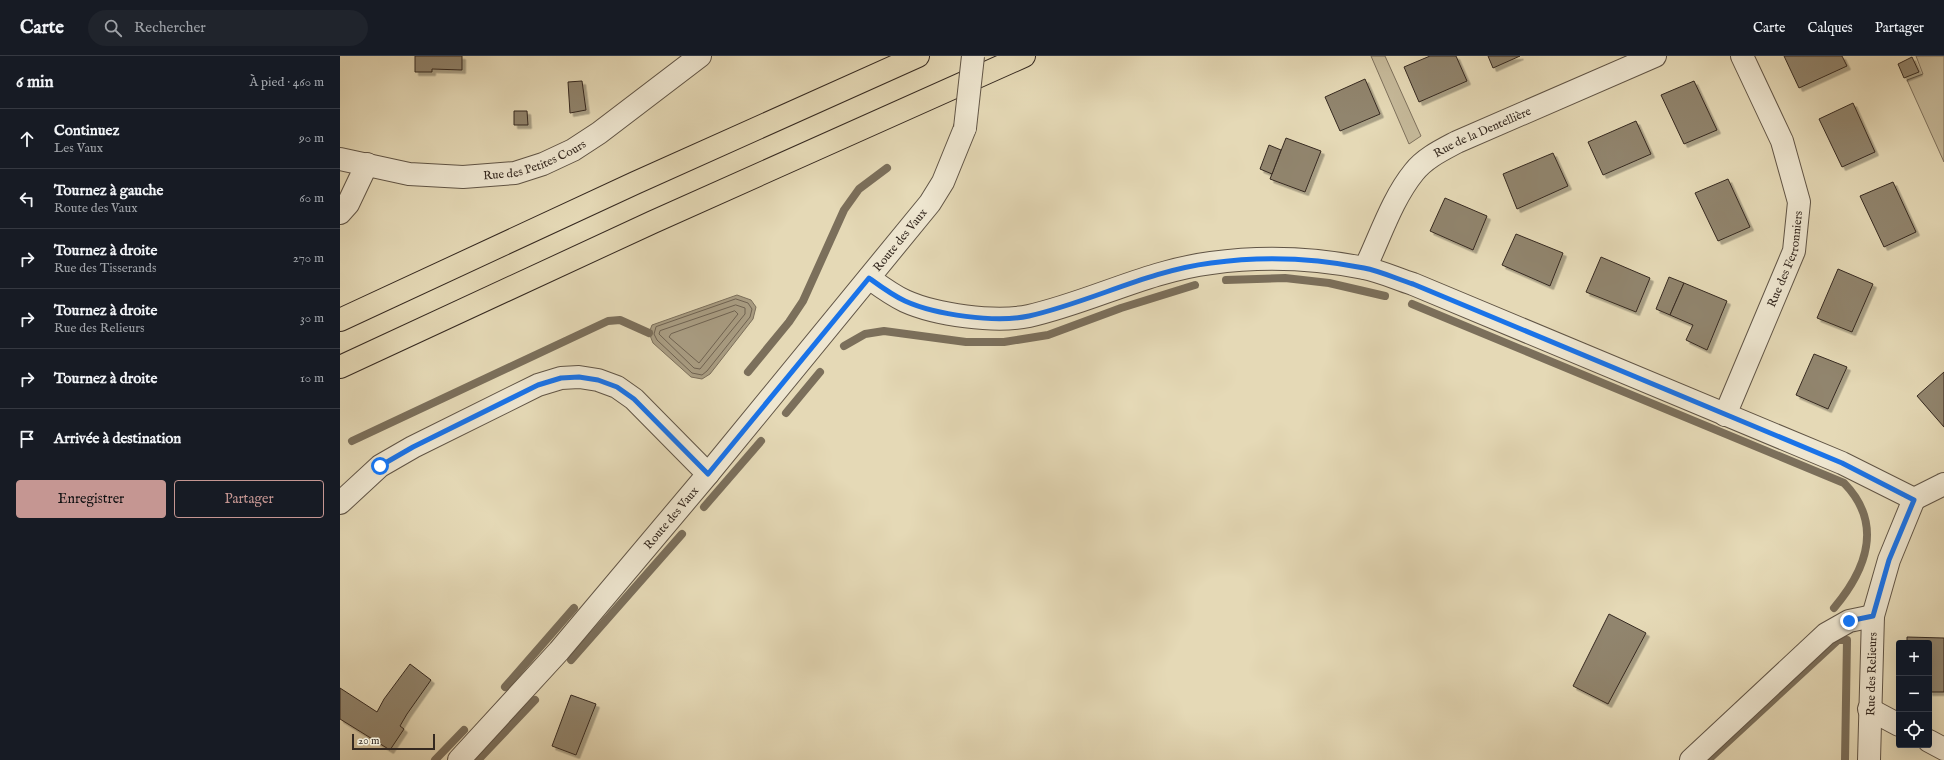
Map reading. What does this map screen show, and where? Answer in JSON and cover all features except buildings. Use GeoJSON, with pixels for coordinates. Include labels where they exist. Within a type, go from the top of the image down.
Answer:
{"type":"FeatureCollection","features":[{"type":"Feature","properties":{"kind":"highway"},"geometry":{"type":"LineString","coordinates":[[340,320],[635,183],[918,56]]}},
{"type":"Feature","properties":{"kind":"highway"},"geometry":{"type":"LineString","coordinates":[[340,367],[668,215],[1024,56]]}},
{"type":"Feature","properties":{"kind":"street","name":"Rue des Petites Cours"},"geometry":{"type":"LineString","coordinates":[[340,159],[408,174],[463,177],[515,173],[543,164],[573,150],[599,133],[700,56]]}},
{"type":"Feature","properties":{"kind":"street","name":"Route des Vaux"},"geometry":{"type":"LineString","coordinates":[[459,760],[560,651],[708,474],[930,203],[943,182],[965,128],[972,56]]}},
{"type":"Feature","properties":{"kind":"street","name":"Rue de la Dentellière"},"geometry":{"type":"LineString","coordinates":[[1365,268],[1400,192],[1415,171],[1434,155],[1457,142],[1655,56]]}},
{"type":"Feature","properties":{"kind":"street","name":"Rue des Ferronniers"},"geometry":{"type":"LineString","coordinates":[[1725,414],[1794,251],[1799,202],[1782,141],[1742,56]]}},
{"type":"Feature","properties":{"kind":"street"},"geometry":{"type":"LineString","coordinates":[[340,213],[348,204],[367,164]]}},
{"type":"Feature","properties":{"kind":"street"},"geometry":{"type":"LineString","coordinates":[[869,278],[904,300],[931,310],[967,317],[994,318],[1027,316],[1068,305],[1163,272],[1211,263],[1266,259],[1314,260],[1365,268],[1413,284],[1842,463],[1914,500],[1944,484]]}},
{"type":"Feature","properties":{"kind":"street"},"geometry":{"type":"LineString","coordinates":[[340,503],[380,466],[413,447],[538,385],[561,378],[579,377],[598,380],[617,387],[634,399],[708,474]]}},
{"type":"Feature","properties":{"kind":"street","name":"Rue des Relieurs"},"geometry":{"type":"LineString","coordinates":[[1869,760],[1869,709],[1873,616],[1889,560],[1914,500]]}},
{"type":"Feature","properties":{"kind":"street"},"geometry":{"type":"LineString","coordinates":[[1691,760],[1826,634],[1849,621],[1873,616]]}},
{"type":"Feature","properties":{"kind":"street"},"geometry":{"type":"LineString","coordinates":[[1869,709],[1896,723]]}},
{"type":"Feature","properties":{"kind":"street"},"geometry":{"type":"LineString","coordinates":[[1932,743],[1944,749]]}},
{"type":"Feature","properties":{"kind":"shaded area"},"geometry":{"type":"Polygon","coordinates":[[[1371,56],[1385,56],[1421,136],[1409,144],[1371,56]]]}},
{"type":"Feature","properties":{"kind":"shaded area"},"geometry":{"type":"Polygon","coordinates":[[[1916,56],[1944,56],[1944,162],[1907,80],[1923,74],[1916,56]]]}},
{"type":"Feature","properties":{"kind":"water"},"geometry":{"type":"Polygon","coordinates":[[[737,295],[751,300],[756,307],[753,319],[710,374],[702,379],[691,377],[653,343],[649,333],[652,325],[737,295]]]}},
{"type":"Feature","properties":{"kind":"waterway"},"geometry":{"type":"LineString","coordinates":[[748,372],[789,322],[803,301],[844,210],[859,189],[887,168]]}},
{"type":"Feature","properties":{"kind":"waterway"},"geometry":{"type":"LineString","coordinates":[[1226,280],[1285,278],[1329,283],[1385,296]]}},
{"type":"Feature","properties":{"kind":"waterway"},"geometry":{"type":"LineString","coordinates":[[844,346],[865,334],[884,331],[966,342],[1004,342],[1048,335],[1121,308],[1195,285]]}},
{"type":"Feature","properties":{"kind":"waterway"},"geometry":{"type":"LineString","coordinates":[[1412,304],[1844,483],[1856,499],[1864,514],[1867,531],[1866,547],[1862,563],[1855,578],[1834,608]]}},
{"type":"Feature","properties":{"kind":"waterway"},"geometry":{"type":"LineString","coordinates":[[352,441],[608,321],[620,320],[649,333]]}},
{"type":"Feature","properties":{"kind":"waterway"},"geometry":{"type":"LineString","coordinates":[[786,413],[820,372]]}},
{"type":"Feature","properties":{"kind":"waterway"},"geometry":{"type":"LineString","coordinates":[[704,507],[761,441]]}},
{"type":"Feature","properties":{"kind":"waterway"},"geometry":{"type":"LineString","coordinates":[[571,660],[682,534]]}},
{"type":"Feature","properties":{"kind":"waterway"},"geometry":{"type":"LineString","coordinates":[[505,687],[574,608]]}},
{"type":"Feature","properties":{"kind":"waterway"},"geometry":{"type":"LineString","coordinates":[[1838,638],[1838,640],[1847,640],[1845,760]]}},
{"type":"Feature","properties":{"kind":"waterway"},"geometry":{"type":"LineString","coordinates":[[1708,760],[1838,640]]}},
{"type":"Feature","properties":{"kind":"waterway"},"geometry":{"type":"LineString","coordinates":[[479,759],[535,700]]}},
{"type":"Feature","properties":{"kind":"waterway"},"geometry":{"type":"LineString","coordinates":[[435,760],[464,730]]}},
{"type":"Feature","properties":{"kind":"route"},"geometry":{"type":"LineString","coordinates":[[380,466],[413,447],[538,385],[561,378],[579,377],[598,380],[617,387],[634,399],[708,474],[869,278],[904,300],[931,310],[967,317],[994,318],[1027,316],[1068,305],[1163,272],[1211,263],[1266,259],[1314,260],[1365,268],[1413,284],[1842,463],[1914,500],[1889,560],[1873,616],[1849,621]]}}]}
